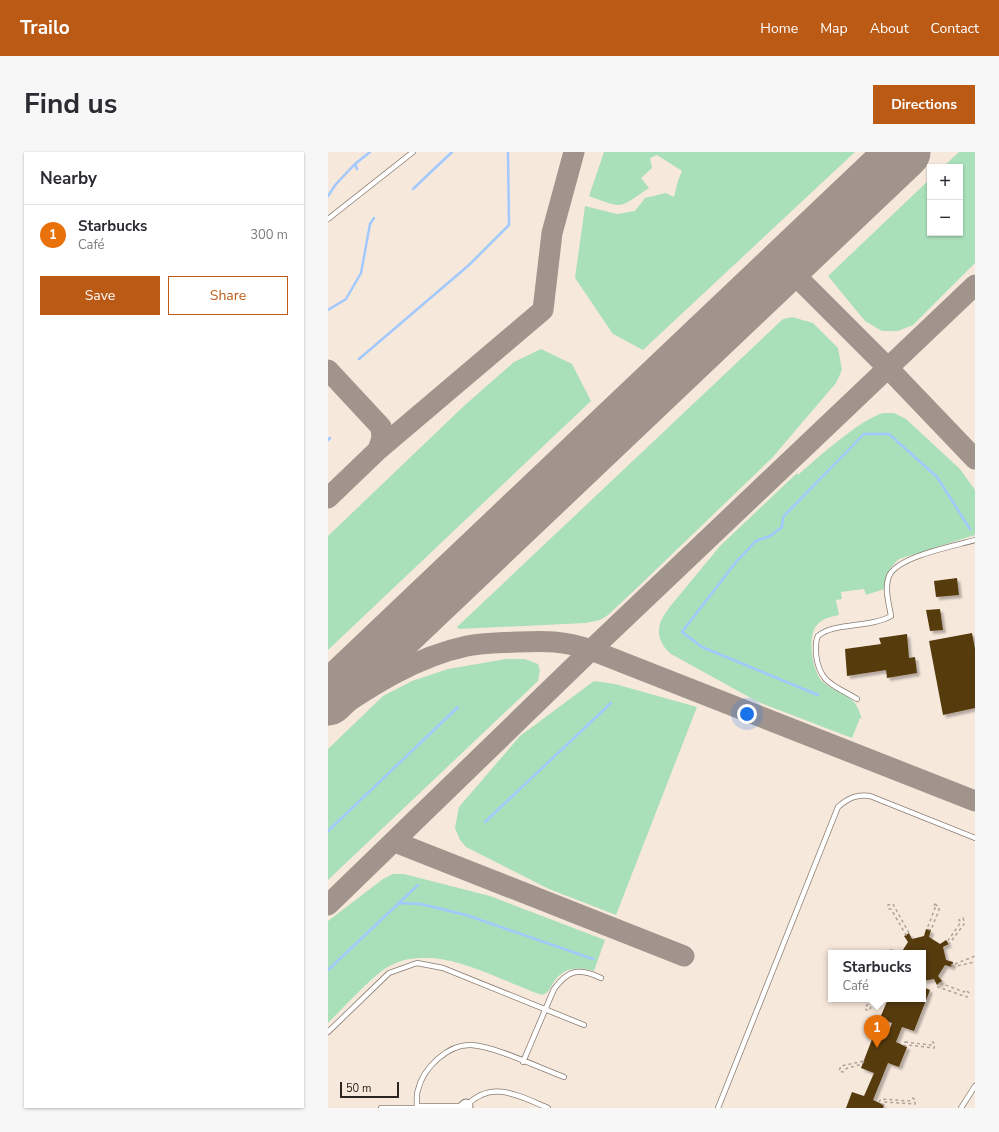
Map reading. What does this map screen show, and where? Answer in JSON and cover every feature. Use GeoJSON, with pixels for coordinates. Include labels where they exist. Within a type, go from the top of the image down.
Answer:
{"type":"FeatureCollection","features":[{"type":"Feature","properties":{"kind":"lane"},"geometry":{"type":"LineString","coordinates":[[328,219],[413,152]]}},
{"type":"Feature","properties":{"kind":"lane"},"geometry":{"type":"LineString","coordinates":[[857,700],[825,679],[820,673],[816,645],[818,636],[826,630],[881,622],[891,616],[888,584],[889,576],[894,570],[909,559],[975,540]]}},
{"type":"Feature","properties":{"kind":"lane"},"geometry":{"type":"LineString","coordinates":[[718,1108],[838,807],[848,799],[857,796],[870,796],[975,838]]}},
{"type":"Feature","properties":{"kind":"lane"},"geometry":{"type":"LineString","coordinates":[[328,1032],[389,974],[417,963],[443,968],[584,1025]]}},
{"type":"Feature","properties":{"kind":"lane"},"geometry":{"type":"LineString","coordinates":[[523,1062],[554,989],[561,979],[569,973],[578,971],[601,978]]}},
{"type":"Feature","properties":{"kind":"lane"},"geometry":{"type":"LineString","coordinates":[[417,1107],[417,1090],[428,1067],[439,1057],[457,1047],[470,1045],[485,1047],[564,1077]]}},
{"type":"Feature","properties":{"kind":"lane"},"geometry":{"type":"LineString","coordinates":[[961,1108],[975,1086]]}},
{"type":"Feature","properties":{"kind":"lane"},"geometry":{"type":"LineString","coordinates":[[381,1108],[465,1107],[479,1095],[494,1091],[507,1092],[548,1108]]}},
{"type":"Feature","properties":{"kind":"path"},"geometry":{"type":"LineString","coordinates":[[893,904],[909,934],[906,935],[888,905],[893,904]]}},
{"type":"Feature","properties":{"kind":"path"},"geometry":{"type":"LineString","coordinates":[[935,904],[939,907],[939,910],[931,930],[927,929],[935,908],[933,907],[935,904]]}},
{"type":"Feature","properties":{"kind":"path"},"geometry":{"type":"LineString","coordinates":[[963,918],[965,923],[949,944],[947,942],[961,922],[959,920],[963,918]]}},
{"type":"Feature","properties":{"kind":"path"},"geometry":{"type":"LineString","coordinates":[[975,956],[952,964],[952,967],[975,962]]}},
{"type":"Feature","properties":{"kind":"path"},"geometry":{"type":"LineString","coordinates":[[940,983],[969,993],[967,997],[938,987],[937,985],[940,983]]}},
{"type":"Feature","properties":{"kind":"path"},"geometry":{"type":"LineString","coordinates":[[874,1002],[867,1005],[865,1009],[869,1011],[871,1007],[882,1002]]}},
{"type":"Feature","properties":{"kind":"path"},"geometry":{"type":"LineString","coordinates":[[905,1042],[930,1045],[931,1042],[935,1045],[934,1048],[903,1045],[905,1042]]}},
{"type":"Feature","properties":{"kind":"path"},"geometry":{"type":"LineString","coordinates":[[864,1061],[862,1064],[844,1069],[843,1072],[839,1071],[841,1066],[864,1061]]}},
{"type":"Feature","properties":{"kind":"path"},"geometry":{"type":"LineString","coordinates":[[912,1098],[915,1099],[914,1104],[884,1102],[884,1104],[879,1102],[881,1100],[909,1101],[912,1098]]}},
{"type":"Feature","properties":{"kind":"green space"},"geometry":{"type":"Polygon","coordinates":[[[604,152],[855,152],[643,350],[613,334],[575,278],[585,206],[617,214],[635,211],[645,198],[666,193],[674,197],[682,171],[657,155],[650,158],[652,168],[641,178],[649,188],[626,203],[615,205],[589,196],[604,152]]]}},
{"type":"Feature","properties":{"kind":"green space"},"geometry":{"type":"Polygon","coordinates":[[[959,152],[975,152],[975,263],[913,325],[898,331],[882,331],[865,321],[828,276],[927,182],[927,236],[963,236],[963,164],[946,164],[959,152]]]}},
{"type":"Feature","properties":{"kind":"green space"},"geometry":{"type":"Polygon","coordinates":[[[792,317],[813,323],[838,348],[842,370],[836,383],[772,458],[608,615],[600,620],[586,623],[459,629],[457,627],[783,319],[792,317]]]}},
{"type":"Feature","properties":{"kind":"green space"},"geometry":{"type":"Polygon","coordinates":[[[541,349],[572,364],[591,401],[328,650],[328,536],[466,404],[514,362],[541,349]]]}},
{"type":"Feature","properties":{"kind":"green space"},"geometry":{"type":"Polygon","coordinates":[[[883,413],[894,413],[906,419],[960,469],[975,490],[975,535],[899,559],[888,572],[884,589],[866,595],[864,589],[841,592],[842,599],[836,600],[839,615],[824,619],[817,625],[814,630],[811,644],[813,661],[818,675],[824,683],[854,702],[862,719],[860,718],[852,738],[758,702],[671,654],[662,644],[659,627],[668,609],[720,546],[797,473],[798,475],[827,449],[851,431],[883,413]]]}},
{"type":"Feature","properties":{"kind":"green space"},"geometry":{"type":"Polygon","coordinates":[[[506,659],[525,659],[538,664],[540,670],[538,681],[328,880],[328,749],[383,696],[412,681],[448,669],[506,659]]]}},
{"type":"Feature","properties":{"kind":"green space"},"geometry":{"type":"Polygon","coordinates":[[[594,681],[615,684],[697,707],[616,915],[549,889],[466,847],[460,840],[455,828],[459,807],[520,736],[594,681]]]}},
{"type":"Feature","properties":{"kind":"green space"},"geometry":{"type":"Polygon","coordinates":[[[393,874],[404,874],[490,896],[605,940],[594,971],[583,969],[568,970],[560,975],[547,992],[542,995],[483,971],[442,959],[421,958],[401,961],[376,975],[328,1023],[328,921],[383,879],[393,874]]]}},
{"type":"Feature","properties":{"kind":"building"},"geometry":{"type":"Polygon","coordinates":[[[957,578],[959,595],[936,597],[934,581],[957,578]]]}},
{"type":"Feature","properties":{"kind":"building"},"geometry":{"type":"Polygon","coordinates":[[[940,609],[943,630],[930,631],[926,610],[940,609]]]}},
{"type":"Feature","properties":{"kind":"building"},"geometry":{"type":"Polygon","coordinates":[[[972,633],[975,649],[975,708],[943,715],[929,641],[972,633]]]}},
{"type":"Feature","properties":{"kind":"building"},"geometry":{"type":"Polygon","coordinates":[[[907,634],[909,658],[915,657],[917,673],[887,678],[886,670],[847,676],[845,649],[881,644],[879,638],[907,634]]]}},
{"type":"Feature","properties":{"kind":"building"},"geometry":{"type":"Polygon","coordinates":[[[926,929],[931,930],[929,937],[940,944],[946,940],[949,944],[943,947],[946,960],[953,962],[952,967],[945,965],[938,976],[942,981],[937,985],[934,979],[926,980],[926,950],[903,950],[908,942],[904,936],[909,933],[912,939],[924,936],[926,929]]]}},
{"type":"Feature","properties":{"kind":"building"},"geometry":{"type":"Polygon","coordinates":[[[926,988],[930,990],[926,1000],[926,988]]]}},
{"type":"Feature","properties":{"kind":"building"},"geometry":{"type":"Polygon","coordinates":[[[887,1002],[925,1002],[914,1031],[902,1027],[896,1042],[907,1047],[899,1067],[888,1063],[873,1100],[884,1105],[883,1108],[846,1108],[852,1092],[864,1096],[874,1073],[861,1068],[874,1034],[886,1038],[892,1023],[880,1018],[887,1002]]]}},
{"type":"Feature","properties":{"kind":"waterway"},"geometry":{"type":"LineString","coordinates":[[357,169],[355,164],[370,152]]}},
{"type":"Feature","properties":{"kind":"waterway"},"geometry":{"type":"LineString","coordinates":[[413,189],[452,152]]}},
{"type":"Feature","properties":{"kind":"waterway"},"geometry":{"type":"LineString","coordinates":[[359,359],[469,265],[509,225],[508,152]]}},
{"type":"Feature","properties":{"kind":"waterway"},"geometry":{"type":"LineString","coordinates":[[328,196],[336,184],[355,164]]}},
{"type":"Feature","properties":{"kind":"waterway"},"geometry":{"type":"LineString","coordinates":[[328,310],[346,299],[361,273],[370,224],[374,218]]}},
{"type":"Feature","properties":{"kind":"waterway"},"geometry":{"type":"LineString","coordinates":[[818,695],[702,647],[682,632],[736,562],[756,541],[770,536],[782,527],[783,517],[864,434],[889,434],[937,477],[970,529]]}},
{"type":"Feature","properties":{"kind":"waterway"},"geometry":{"type":"LineString","coordinates":[[485,822],[611,703]]}},
{"type":"Feature","properties":{"kind":"waterway"},"geometry":{"type":"LineString","coordinates":[[328,831],[458,707]]}},
{"type":"Feature","properties":{"kind":"waterway"},"geometry":{"type":"LineString","coordinates":[[399,903],[418,885]]}},
{"type":"Feature","properties":{"kind":"waterway"},"geometry":{"type":"LineString","coordinates":[[328,970],[399,903],[421,904],[466,915],[593,959]]}},
{"type":"Feature","properties":{"kind":"taxiway"},"geometry":{"type":"LineString","coordinates":[[328,498],[378,450],[543,310],[552,233],[574,152]]}},
{"type":"Feature","properties":{"kind":"taxiway"},"geometry":{"type":"LineString","coordinates":[[785,265],[888,368],[975,459]]}},
{"type":"Feature","properties":{"kind":"taxiway"},"geometry":{"type":"LineString","coordinates":[[328,905],[591,650],[975,285]]}},
{"type":"Feature","properties":{"kind":"taxiway"},"geometry":{"type":"LineString","coordinates":[[328,370],[381,427],[382,438],[378,450]]}},
{"type":"Feature","properties":{"kind":"taxiway"},"geometry":{"type":"LineString","coordinates":[[328,715],[377,683],[429,657],[448,651],[467,646],[536,641],[571,644],[591,650],[975,801]]}},
{"type":"Feature","properties":{"kind":"taxiway"},"geometry":{"type":"LineString","coordinates":[[395,842],[684,956]]}},
{"type":"Feature","properties":{"kind":"runway"},"geometry":{"type":"LineString","coordinates":[[328,699],[904,152]]}},
{"type":"Feature","properties":{"kind":"place","name":"Starbucks"},"geometry":{"type":"Point","coordinates":[877,1048]}}]}
